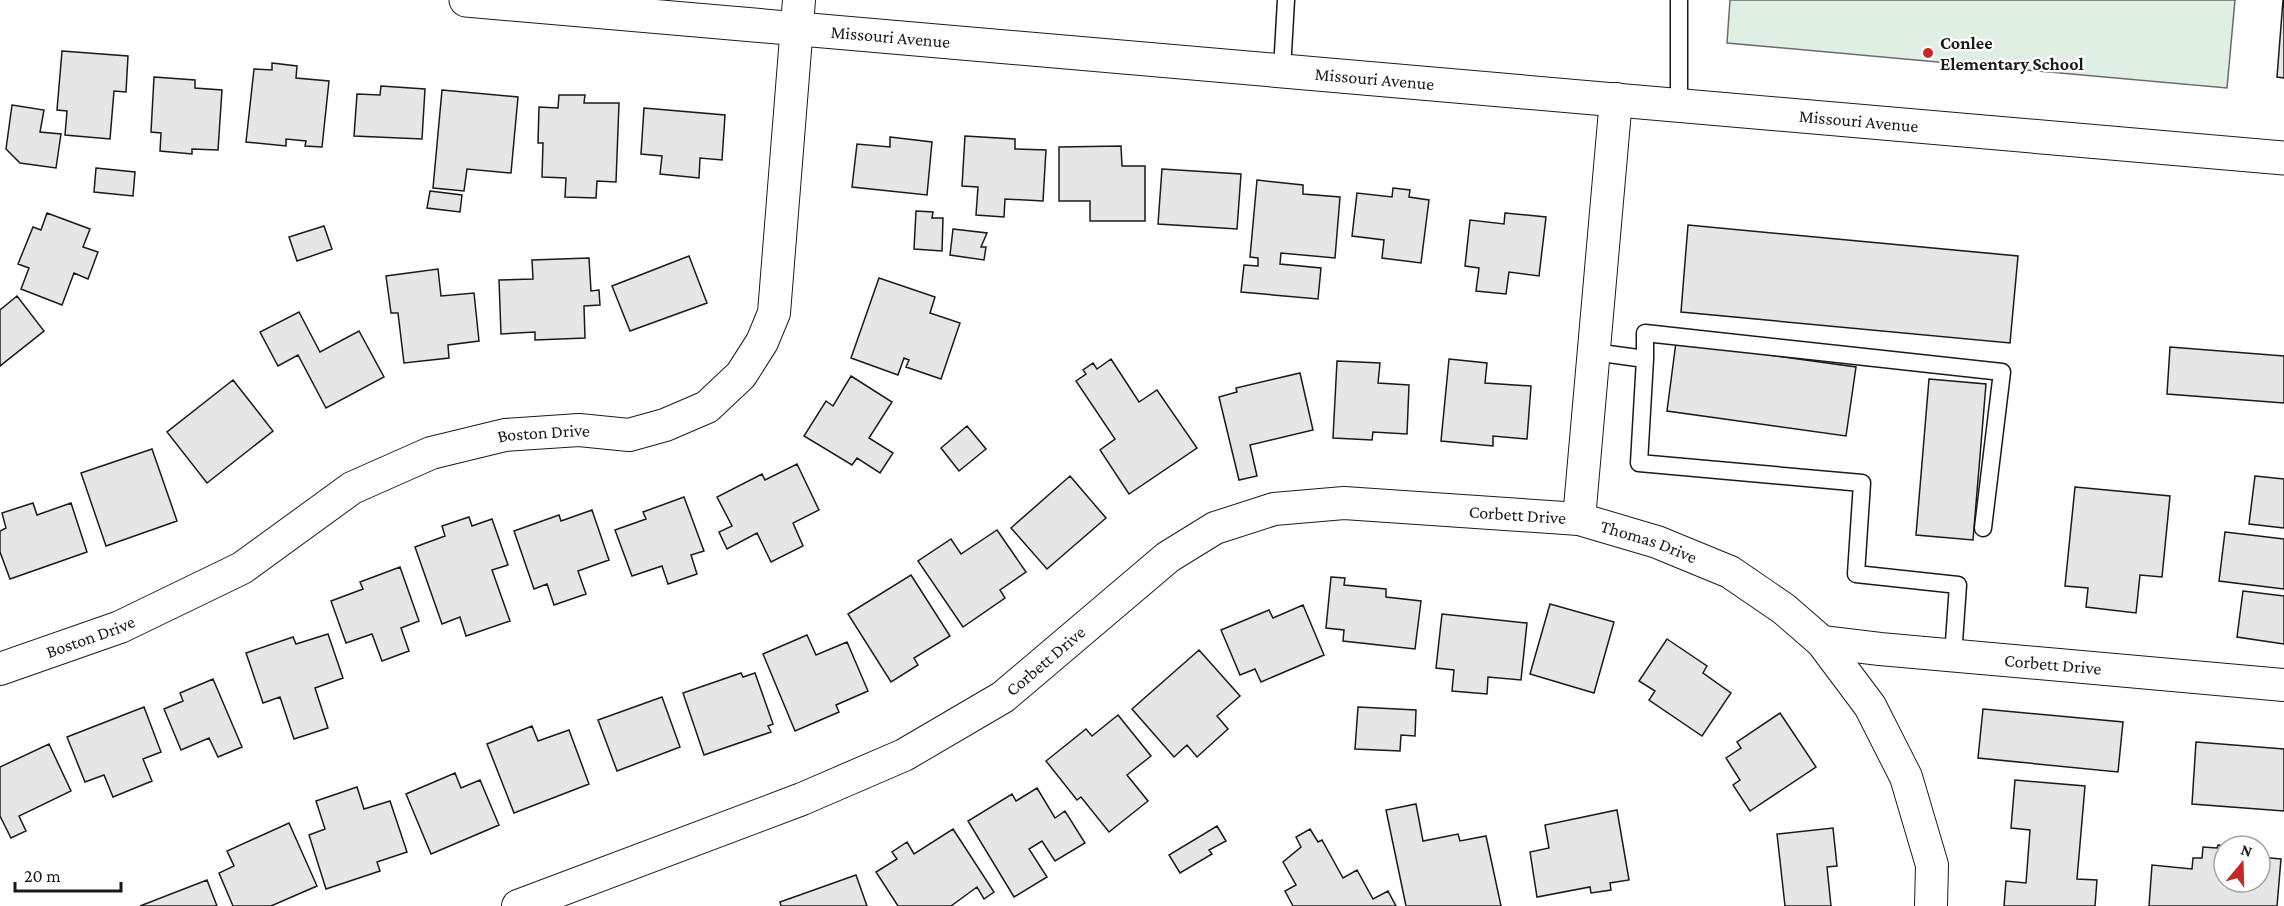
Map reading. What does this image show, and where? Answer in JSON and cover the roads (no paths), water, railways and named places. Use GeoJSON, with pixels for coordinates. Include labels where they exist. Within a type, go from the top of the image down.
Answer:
{"type":"FeatureCollection","features":[{"type":"Feature","properties":{"kind":"main road","name":"Missouri Avenue"},"geometry":{"type":"LineString","coordinates":[[465,0],[798,14],[1282,70],[2284,158]]}},
{"type":"Feature","properties":{"kind":"street","name":"Boston Drive"},"geometry":{"type":"LineString","coordinates":[[0,669],[120,627],[243,568],[352,488],[431,453],[505,435],[579,430],[629,435],[665,425],[707,407],[741,375],[762,342],[774,313],[798,14]]}},
{"type":"Feature","properties":{"kind":"street","name":"Thomas Drive"},"geometry":{"type":"LineString","coordinates":[[1616,99],[1579,519],[1658,542],[1730,573],[1784,609],[1822,642],[1870,706],[1906,777],[1932,865],[1931,906]]}},
{"type":"Feature","properties":{"kind":"street","name":"Corbett Drive"},"geometry":{"type":"LineString","coordinates":[[518,906],[802,799],[904,755],[1003,697],[1168,557],[1215,528],[1274,508],[1344,503],[1579,519]]}},
{"type":"Feature","properties":{"kind":"street","name":"Corbett Drive"},"geometry":{"type":"LineString","coordinates":[[1822,642],[2284,685]]}},
{"type":"Feature","properties":{"kind":"lane"},"geometry":{"type":"LineString","coordinates":[[1282,70],[1286,0]]}},
{"type":"Feature","properties":{"kind":"lane"},"geometry":{"type":"LineString","coordinates":[[1679,0],[1679,105]]}},
{"type":"Feature","properties":{"kind":"lane"},"geometry":{"type":"LineString","coordinates":[[1953,656],[1958,585],[1856,574],[1862,483],[1639,464],[1645,333],[2002,372],[1983,528]]}},
{"type":"Feature","properties":{"kind":"lane"},"geometry":{"type":"LineString","coordinates":[[1594,352],[1645,359]]}},
{"type":"Feature","properties":{"kind":"place","name":"Conlee Elementary School"},"geometry":{"type":"Point","coordinates":[1928,53]}}]}
